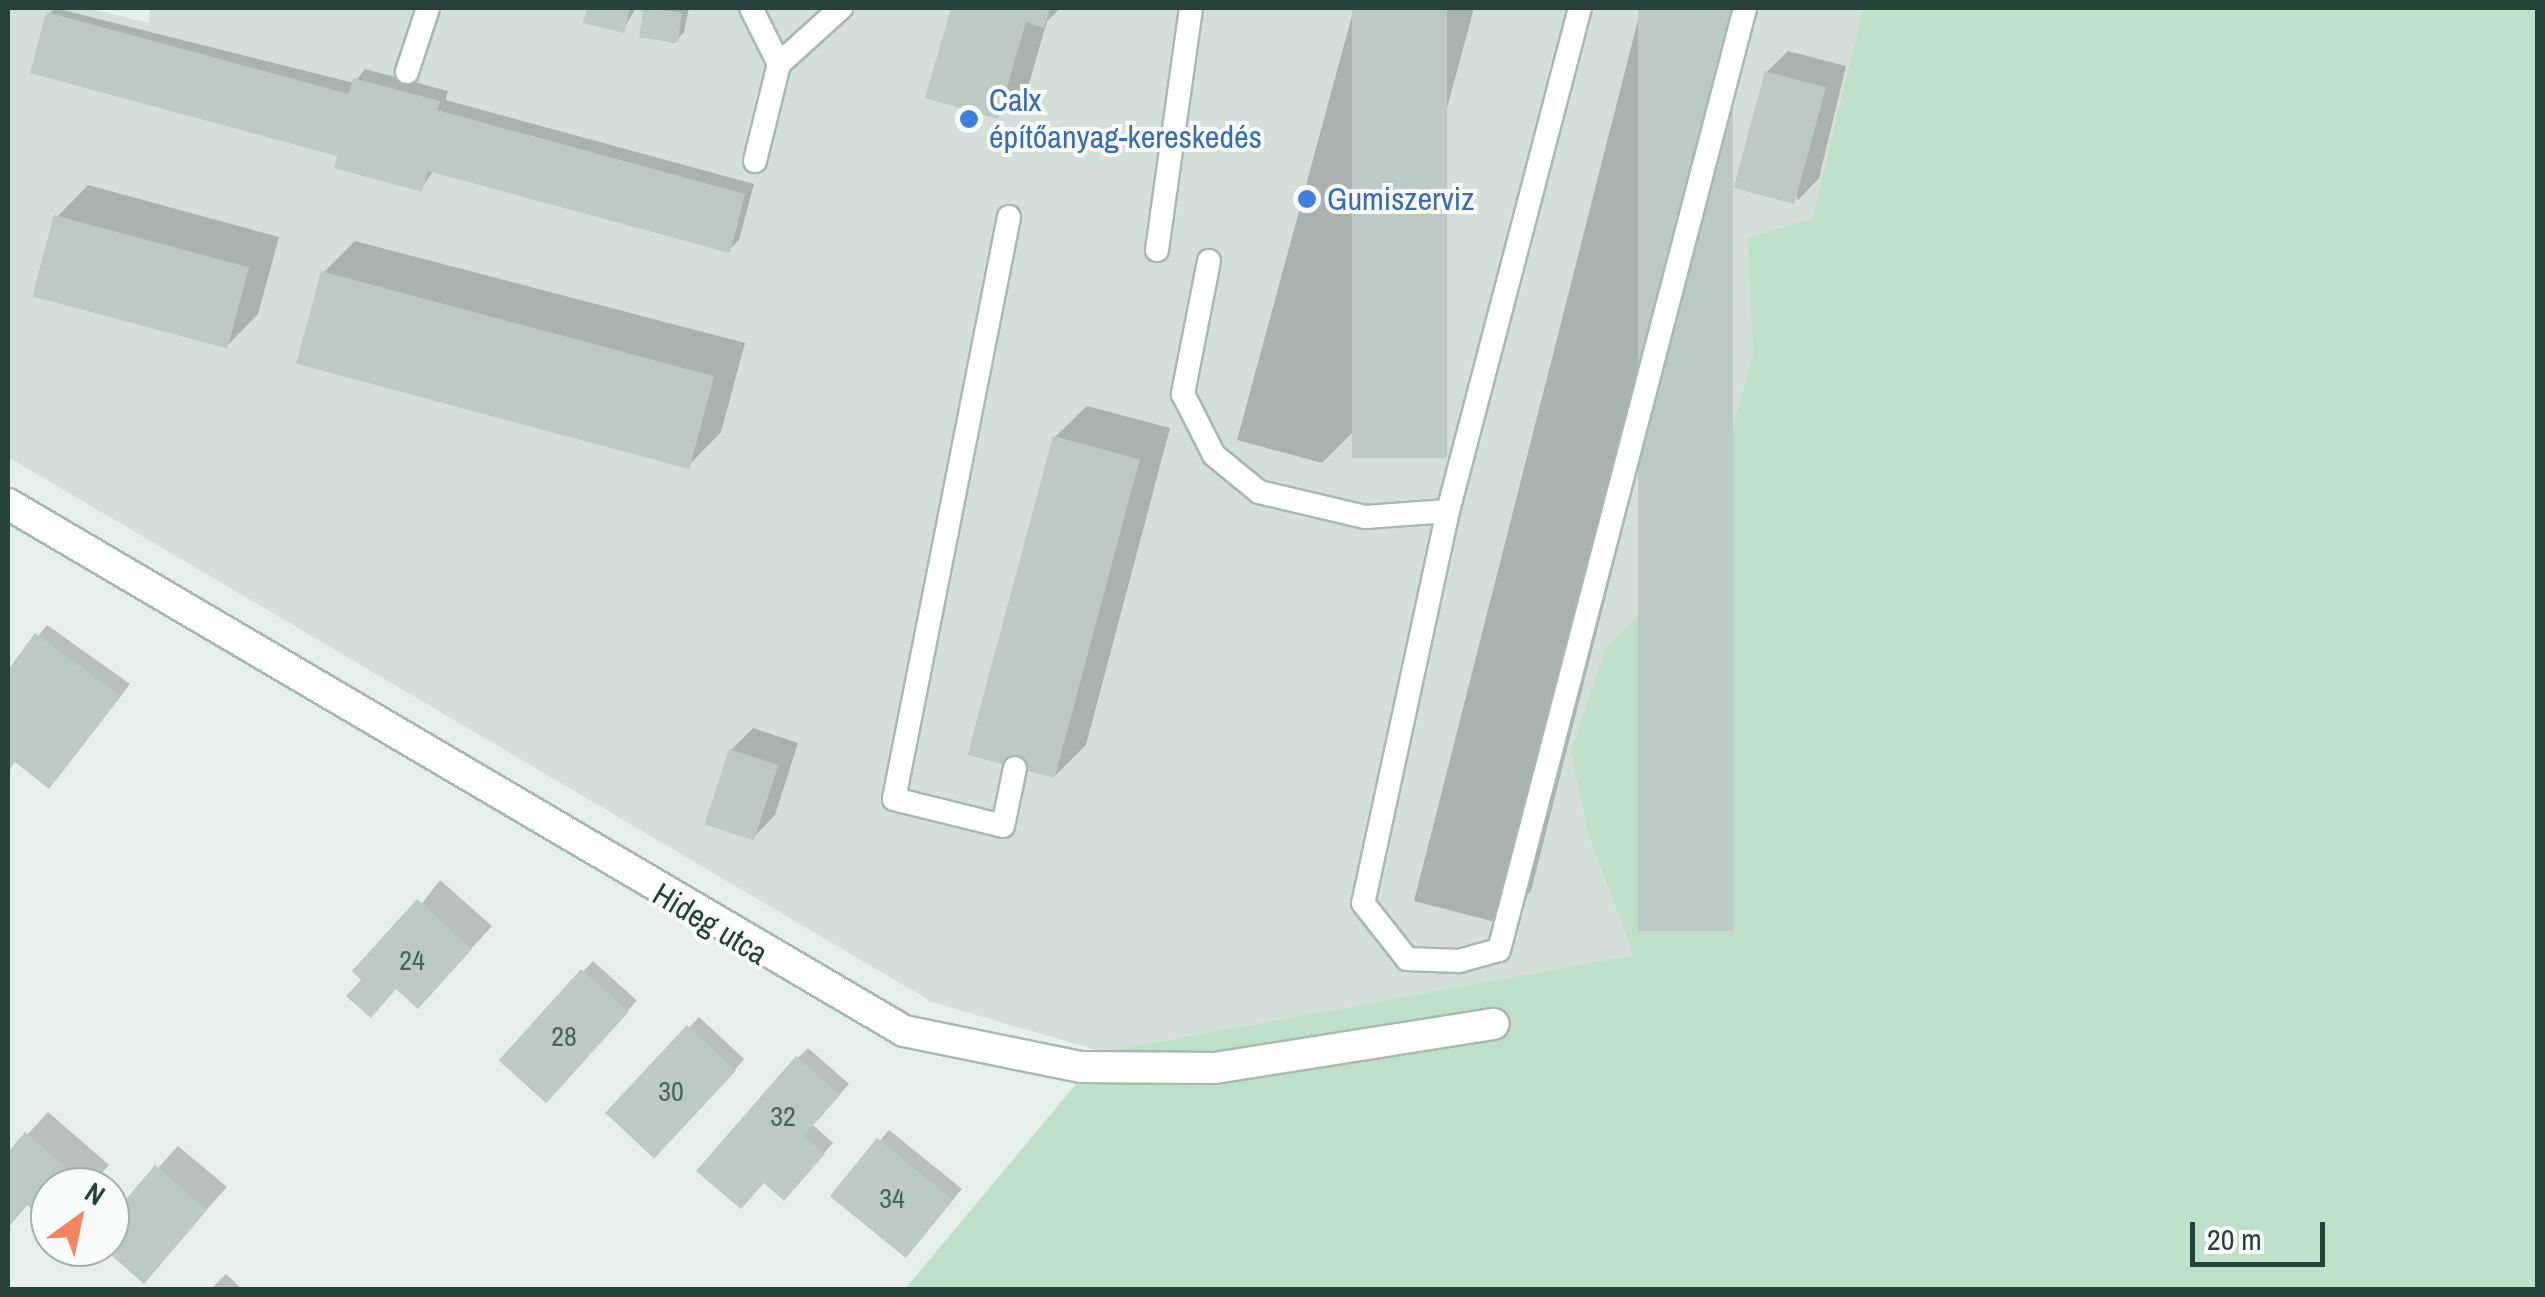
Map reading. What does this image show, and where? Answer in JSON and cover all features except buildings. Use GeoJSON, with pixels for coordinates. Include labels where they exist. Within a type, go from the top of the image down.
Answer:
{"type":"FeatureCollection","features":[{"type":"Feature","properties":{"kind":"street","name":"Hideg utca"},"geometry":{"type":"LineString","coordinates":[[8,504],[904,1030],[1081,1067],[1215,1068],[1494,1024]]}},
{"type":"Feature","properties":{"kind":"lane"},"geometry":{"type":"LineString","coordinates":[[407,72],[428,8]]}},
{"type":"Feature","properties":{"kind":"lane"},"geometry":{"type":"LineString","coordinates":[[751,8],[767,19],[779,64],[755,160]]}},
{"type":"Feature","properties":{"kind":"lane"},"geometry":{"type":"LineString","coordinates":[[779,64],[841,8]]}},
{"type":"Feature","properties":{"kind":"lane"},"geometry":{"type":"LineString","coordinates":[[1157,250],[1191,8]]}},
{"type":"Feature","properties":{"kind":"lane"},"geometry":{"type":"LineString","coordinates":[[1580,8],[1448,510],[1363,904],[1406,958],[1460,962],[1498,950],[1745,8]]}},
{"type":"Feature","properties":{"kind":"lane"},"geometry":{"type":"LineString","coordinates":[[1009,216],[894,799],[1004,826],[1015,768]]}},
{"type":"Feature","properties":{"kind":"lane"},"geometry":{"type":"LineString","coordinates":[[1209,261],[1183,394],[1214,455],[1259,492],[1365,517],[1448,510]]}},
{"type":"Feature","properties":{"kind":"shaded area"},"geometry":{"type":"Polygon","coordinates":[[[8,8],[87,8],[149,23],[150,8],[1863,8],[1634,955],[1103,1052],[932,1002],[8,457],[8,8]]]}},
{"type":"Feature","properties":{"kind":"green space"},"geometry":{"type":"Polygon","coordinates":[[[1863,8],[2537,8],[2537,1289],[904,1290],[1103,1052],[1634,955],[1588,833],[1571,751],[1606,648],[1697,556],[1753,355],[1748,238],[1812,219],[1863,8]]]}},
{"type":"Feature","properties":{"kind":"place","name":"Calx építőanyag-kereskedés"},"geometry":{"type":"Point","coordinates":[969,119]}},
{"type":"Feature","properties":{"kind":"place","name":"Gumiszerviz"},"geometry":{"type":"Point","coordinates":[1307,199]}}]}
